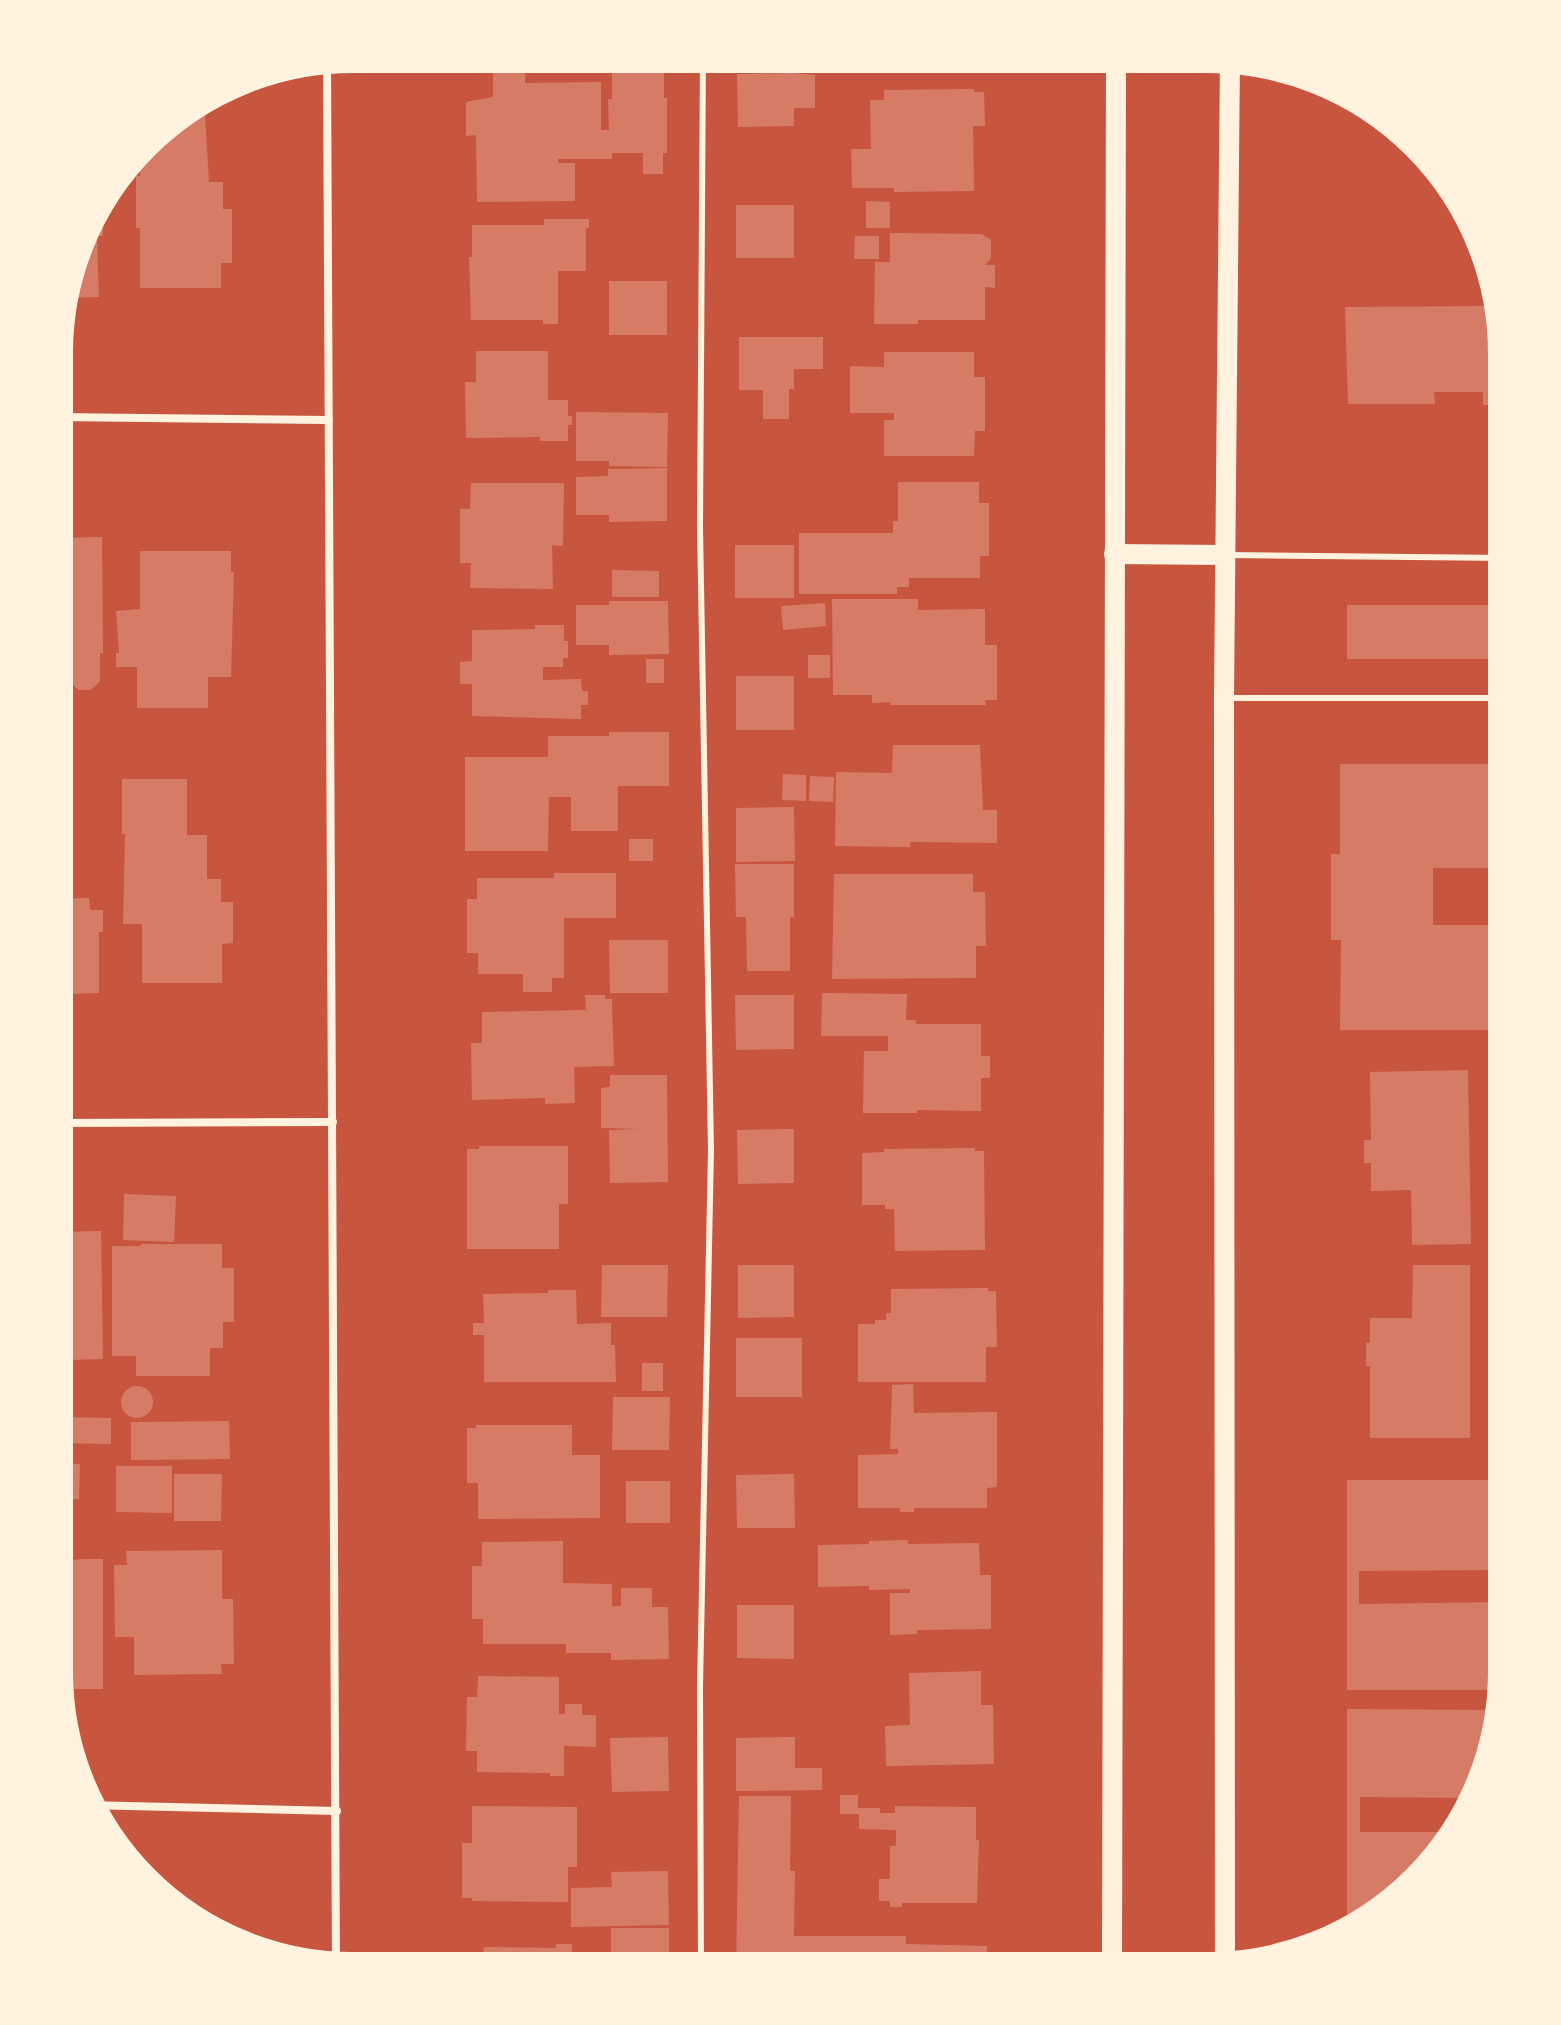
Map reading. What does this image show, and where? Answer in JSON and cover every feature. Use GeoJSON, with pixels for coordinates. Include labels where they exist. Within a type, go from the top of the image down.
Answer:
{"type":"FeatureCollection","features":[{"type":"Feature","properties":{"kind":"main road"},"geometry":{"type":"LineString","coordinates":[[1112,1957],[1116,68]]}},
{"type":"Feature","properties":{"kind":"main road"},"geometry":{"type":"LineString","coordinates":[[1225,1956],[1224,555],[1230,69]]}},
{"type":"Feature","properties":{"kind":"main road"},"geometry":{"type":"LineString","coordinates":[[1114,554],[1224,555]]}},
{"type":"Feature","properties":{"kind":"street"},"geometry":{"type":"LineString","coordinates":[[327,69],[336,1956]]}},
{"type":"Feature","properties":{"kind":"street"},"geometry":{"type":"LineString","coordinates":[[68,417],[329,420]]}},
{"type":"Feature","properties":{"kind":"street"},"geometry":{"type":"LineString","coordinates":[[68,1123],[333,1122]]}},
{"type":"Feature","properties":{"kind":"street"},"geometry":{"type":"LineString","coordinates":[[101,1805],[337,1811]]}},
{"type":"Feature","properties":{"kind":"lane"},"geometry":{"type":"LineString","coordinates":[[701,1957],[700,1687],[711,1150],[700,527],[703,69]]}},
{"type":"Feature","properties":{"kind":"lane"},"geometry":{"type":"LineString","coordinates":[[1224,555],[1493,558]]}},
{"type":"Feature","properties":{"kind":"lane"},"geometry":{"type":"LineString","coordinates":[[1224,698],[1493,698]]}},
{"type":"Feature","properties":{"kind":"building"},"geometry":{"type":"Polygon","coordinates":[[[664,71],[667,153],[663,153],[663,174],[643,174],[643,153],[612,153],[612,159],[558,159],[558,163],[575,163],[575,201],[477,202],[476,135],[466,136],[466,102],[493,97],[493,72],[525,72],[525,83],[601,82],[601,130],[609,130],[608,99],[612,99],[612,72],[664,71]]]}},
{"type":"Feature","properties":{"kind":"building"},"geometry":{"type":"Polygon","coordinates":[[[737,74],[815,75],[815,108],[794,108],[794,126],[738,127],[737,74]]]}},
{"type":"Feature","properties":{"kind":"building"},"geometry":{"type":"Polygon","coordinates":[[[974,89],[974,92],[984,92],[985,126],[973,126],[974,191],[894,192],[894,188],[852,188],[851,149],[871,149],[870,100],[884,100],[884,90],[974,89]]]}},
{"type":"Feature","properties":{"kind":"building"},"geometry":{"type":"Polygon","coordinates":[[[205,110],[209,182],[223,182],[223,209],[232,209],[232,263],[221,263],[221,288],[140,288],[136,176],[140,176],[140,164],[151,151],[205,110]]]}},
{"type":"Feature","properties":{"kind":"building"},"geometry":{"type":"Polygon","coordinates":[[[866,201],[890,202],[890,228],[866,228],[866,201]]]}},
{"type":"Feature","properties":{"kind":"building"},"geometry":{"type":"Polygon","coordinates":[[[736,205],[794,205],[794,258],[736,258],[736,205]]]}},
{"type":"Feature","properties":{"kind":"building"},"geometry":{"type":"Polygon","coordinates":[[[103,216],[103,236],[97,236],[99,297],[73,298],[83,261],[103,216]]]}},
{"type":"Feature","properties":{"kind":"building"},"geometry":{"type":"Polygon","coordinates":[[[544,219],[589,219],[589,228],[586,228],[586,271],[558,271],[558,324],[543,324],[543,320],[471,320],[469,257],[472,257],[472,225],[544,225],[544,219]]]}},
{"type":"Feature","properties":{"kind":"building"},"geometry":{"type":"Polygon","coordinates":[[[890,233],[982,234],[991,240],[991,258],[985,265],[995,265],[995,288],[985,287],[985,320],[918,320],[918,324],[874,324],[875,262],[890,262],[890,233]]]}},
{"type":"Feature","properties":{"kind":"building"},"geometry":{"type":"Polygon","coordinates":[[[855,236],[879,236],[879,259],[854,259],[855,236]]]}},
{"type":"Feature","properties":{"kind":"building"},"geometry":{"type":"Polygon","coordinates":[[[609,281],[667,281],[667,335],[609,335],[609,281]]]}},
{"type":"Feature","properties":{"kind":"building"},"geometry":{"type":"Polygon","coordinates":[[[1489,306],[1493,405],[1483,405],[1483,392],[1434,392],[1435,404],[1348,404],[1345,307],[1489,306]]]}},
{"type":"Feature","properties":{"kind":"building"},"geometry":{"type":"Polygon","coordinates":[[[739,337],[823,337],[823,369],[794,369],[794,389],[789,389],[789,419],[763,419],[763,390],[739,390],[739,337]]]}},
{"type":"Feature","properties":{"kind":"building"},"geometry":{"type":"Polygon","coordinates":[[[476,351],[548,351],[548,400],[568,400],[568,416],[572,416],[572,425],[568,425],[568,441],[540,441],[540,437],[466,438],[465,382],[476,382],[476,351]]]}},
{"type":"Feature","properties":{"kind":"building"},"geometry":{"type":"Polygon","coordinates":[[[884,352],[974,352],[974,377],[985,377],[985,431],[975,431],[974,456],[884,456],[884,420],[894,420],[894,413],[850,413],[850,366],[884,367],[884,352]]]}},
{"type":"Feature","properties":{"kind":"building"},"geometry":{"type":"Polygon","coordinates":[[[576,412],[668,413],[667,467],[609,466],[609,461],[576,461],[576,412]]]}},
{"type":"Feature","properties":{"kind":"building"},"geometry":{"type":"Polygon","coordinates":[[[667,468],[667,521],[609,522],[609,515],[576,515],[576,477],[608,476],[608,469],[667,468]]]}},
{"type":"Feature","properties":{"kind":"building"},"geometry":{"type":"Polygon","coordinates":[[[898,482],[979,482],[979,503],[989,503],[989,556],[980,556],[980,578],[909,578],[909,587],[897,587],[897,594],[799,594],[799,533],[893,533],[893,521],[898,521],[898,482]]]}},
{"type":"Feature","properties":{"kind":"building"},"geometry":{"type":"Polygon","coordinates":[[[471,483],[564,483],[563,546],[552,545],[553,589],[470,588],[471,563],[460,563],[460,509],[470,509],[471,483]]]}},
{"type":"Feature","properties":{"kind":"building"},"geometry":{"type":"Polygon","coordinates":[[[102,537],[103,653],[100,653],[100,681],[91,690],[79,690],[68,681],[68,538],[102,537]]]}},
{"type":"Feature","properties":{"kind":"building"},"geometry":{"type":"Polygon","coordinates":[[[735,545],[794,545],[794,598],[735,598],[735,545]]]}},
{"type":"Feature","properties":{"kind":"building"},"geometry":{"type":"Polygon","coordinates":[[[140,551],[231,551],[231,572],[234,572],[231,677],[208,677],[208,708],[137,708],[137,667],[116,667],[116,653],[119,653],[116,611],[140,609],[140,551]]]}},
{"type":"Feature","properties":{"kind":"building"},"geometry":{"type":"Polygon","coordinates":[[[612,570],[659,571],[659,597],[612,597],[612,570]]]}},
{"type":"Feature","properties":{"kind":"building"},"geometry":{"type":"Polygon","coordinates":[[[832,599],[918,599],[918,610],[985,609],[985,645],[997,645],[997,700],[985,700],[986,705],[890,705],[890,702],[872,703],[872,695],[833,695],[832,599]]]}},
{"type":"Feature","properties":{"kind":"building"},"geometry":{"type":"Polygon","coordinates":[[[609,601],[668,601],[669,654],[609,655],[609,645],[576,645],[576,605],[609,605],[609,601]]]}},
{"type":"Feature","properties":{"kind":"building"},"geometry":{"type":"Polygon","coordinates":[[[825,603],[826,626],[783,630],[781,606],[825,603]]]}},
{"type":"Feature","properties":{"kind":"building"},"geometry":{"type":"Polygon","coordinates":[[[1347,605],[1493,605],[1493,659],[1347,659],[1347,605]]]}},
{"type":"Feature","properties":{"kind":"building"},"geometry":{"type":"Polygon","coordinates":[[[535,625],[564,625],[568,658],[563,658],[563,667],[543,667],[543,680],[581,679],[582,691],[588,691],[588,705],[581,705],[581,719],[472,716],[472,684],[460,684],[460,662],[472,661],[472,630],[535,629],[535,625]]]}},
{"type":"Feature","properties":{"kind":"building"},"geometry":{"type":"Polygon","coordinates":[[[808,655],[830,655],[830,678],[808,678],[808,655]]]}},
{"type":"Feature","properties":{"kind":"building"},"geometry":{"type":"Polygon","coordinates":[[[646,659],[664,659],[664,683],[646,683],[646,659]]]}},
{"type":"Feature","properties":{"kind":"building"},"geometry":{"type":"Polygon","coordinates":[[[736,676],[794,676],[794,730],[736,730],[736,676]]]}},
{"type":"Feature","properties":{"kind":"building"},"geometry":{"type":"Polygon","coordinates":[[[609,732],[669,732],[669,786],[618,786],[618,831],[571,831],[571,797],[549,797],[548,851],[465,851],[465,757],[548,757],[548,736],[609,736],[609,732]]]}},
{"type":"Feature","properties":{"kind":"building"},"geometry":{"type":"Polygon","coordinates":[[[893,745],[980,745],[983,810],[997,810],[997,843],[910,842],[910,847],[835,846],[836,772],[892,773],[893,745]]]}},
{"type":"Feature","properties":{"kind":"building"},"geometry":{"type":"Polygon","coordinates":[[[1340,764],[1493,764],[1493,868],[1433,868],[1433,925],[1493,925],[1493,1030],[1340,1030],[1341,940],[1331,940],[1331,854],[1340,854],[1340,764]]]}},
{"type":"Feature","properties":{"kind":"building"},"geometry":{"type":"Polygon","coordinates":[[[783,774],[806,775],[806,801],[782,800],[783,774]]]}},
{"type":"Feature","properties":{"kind":"building"},"geometry":{"type":"Polygon","coordinates":[[[810,776],[834,777],[833,802],[809,801],[810,776]]]}},
{"type":"Feature","properties":{"kind":"building"},"geometry":{"type":"Polygon","coordinates":[[[122,779],[187,779],[187,835],[207,835],[207,879],[221,879],[221,902],[233,902],[233,943],[222,944],[222,983],[142,983],[142,924],[123,924],[125,834],[122,834],[122,779]]]}},
{"type":"Feature","properties":{"kind":"building"},"geometry":{"type":"Polygon","coordinates":[[[794,807],[795,861],[736,862],[736,808],[794,807]]]}},
{"type":"Feature","properties":{"kind":"building"},"geometry":{"type":"Polygon","coordinates":[[[629,839],[653,839],[653,861],[629,861],[629,839]]]}},
{"type":"Feature","properties":{"kind":"building"},"geometry":{"type":"Polygon","coordinates":[[[735,864],[794,864],[790,971],[747,971],[746,917],[736,917],[735,864]]]}},
{"type":"Feature","properties":{"kind":"building"},"geometry":{"type":"Polygon","coordinates":[[[554,873],[616,873],[616,918],[564,918],[564,978],[552,978],[552,992],[523,992],[523,974],[478,974],[478,953],[467,953],[467,899],[477,899],[477,878],[554,878],[554,873]]]}},
{"type":"Feature","properties":{"kind":"building"},"geometry":{"type":"Polygon","coordinates":[[[834,874],[973,874],[973,892],[985,892],[986,946],[976,946],[976,978],[832,979],[834,874]]]}},
{"type":"Feature","properties":{"kind":"building"},"geometry":{"type":"Polygon","coordinates":[[[89,898],[90,910],[103,910],[103,932],[99,932],[99,993],[70,994],[68,899],[89,898]]]}},
{"type":"Feature","properties":{"kind":"building"},"geometry":{"type":"Polygon","coordinates":[[[609,940],[668,940],[668,993],[610,993],[609,940]]]}},
{"type":"Feature","properties":{"kind":"building"},"geometry":{"type":"Polygon","coordinates":[[[822,993],[907,994],[906,1020],[916,1020],[916,1024],[981,1024],[981,1056],[990,1056],[990,1078],[981,1078],[981,1111],[863,1113],[864,1051],[888,1051],[888,1036],[821,1036],[822,993]]]}},
{"type":"Feature","properties":{"kind":"building"},"geometry":{"type":"Polygon","coordinates":[[[585,995],[605,995],[605,999],[612,999],[614,1066],[574,1067],[575,1103],[545,1104],[545,1098],[472,1100],[471,1043],[482,1043],[482,1012],[586,1010],[585,995]]]}},
{"type":"Feature","properties":{"kind":"building"},"geometry":{"type":"Polygon","coordinates":[[[735,995],[794,995],[794,1049],[736,1050],[735,995]]]}},
{"type":"Feature","properties":{"kind":"building"},"geometry":{"type":"Polygon","coordinates":[[[1468,1070],[1471,1244],[1412,1245],[1411,1190],[1371,1191],[1371,1163],[1364,1163],[1364,1140],[1371,1140],[1370,1072],[1468,1070]]]}},
{"type":"Feature","properties":{"kind":"building"},"geometry":{"type":"Polygon","coordinates":[[[610,1075],[667,1075],[668,1182],[610,1183],[609,1130],[640,1129],[601,1128],[601,1088],[610,1087],[610,1075]]]}},
{"type":"Feature","properties":{"kind":"building"},"geometry":{"type":"Polygon","coordinates":[[[794,1129],[794,1183],[738,1184],[737,1130],[794,1129]]]}},
{"type":"Feature","properties":{"kind":"building"},"geometry":{"type":"Polygon","coordinates":[[[479,1146],[568,1146],[568,1204],[559,1204],[559,1249],[467,1249],[467,1149],[479,1149],[479,1146]]]}},
{"type":"Feature","properties":{"kind":"building"},"geometry":{"type":"Polygon","coordinates":[[[975,1148],[975,1151],[984,1151],[985,1250],[895,1251],[894,1209],[885,1209],[885,1205],[862,1205],[862,1153],[884,1152],[884,1149],[975,1148]]]}},
{"type":"Feature","properties":{"kind":"building"},"geometry":{"type":"Polygon","coordinates":[[[124,1194],[176,1196],[174,1242],[123,1240],[124,1194]]]}},
{"type":"Feature","properties":{"kind":"building"},"geometry":{"type":"Polygon","coordinates":[[[101,1231],[103,1359],[71,1360],[71,1367],[68,1367],[68,1232],[101,1231]]]}},
{"type":"Feature","properties":{"kind":"building"},"geometry":{"type":"Polygon","coordinates":[[[222,1244],[222,1268],[234,1268],[234,1322],[223,1322],[223,1348],[210,1348],[210,1376],[136,1376],[136,1356],[112,1356],[112,1246],[222,1244]]]}},
{"type":"Feature","properties":{"kind":"building"},"geometry":{"type":"Polygon","coordinates":[[[602,1265],[668,1265],[667,1317],[601,1317],[602,1265]]]}},
{"type":"Feature","properties":{"kind":"building"},"geometry":{"type":"Polygon","coordinates":[[[738,1265],[794,1265],[794,1317],[738,1318],[738,1265]]]}},
{"type":"Feature","properties":{"kind":"building"},"geometry":{"type":"Polygon","coordinates":[[[1413,1265],[1470,1265],[1470,1438],[1370,1438],[1370,1366],[1366,1366],[1366,1343],[1370,1343],[1370,1318],[1412,1318],[1413,1265]]]}},
{"type":"Feature","properties":{"kind":"building"},"geometry":{"type":"Polygon","coordinates":[[[988,1288],[988,1291],[996,1291],[997,1347],[986,1347],[986,1382],[858,1382],[858,1324],[875,1324],[875,1320],[886,1320],[886,1313],[891,1313],[891,1289],[988,1288]]]}},
{"type":"Feature","properties":{"kind":"building"},"geometry":{"type":"Polygon","coordinates":[[[548,1290],[576,1290],[577,1324],[611,1323],[616,1382],[484,1382],[484,1335],[473,1335],[473,1323],[484,1323],[483,1294],[548,1293],[548,1290]]]}},
{"type":"Feature","properties":{"kind":"building"},"geometry":{"type":"Polygon","coordinates":[[[736,1338],[802,1338],[802,1397],[736,1397],[736,1338]]]}},
{"type":"Feature","properties":{"kind":"building"},"geometry":{"type":"Polygon","coordinates":[[[642,1363],[663,1363],[663,1391],[642,1391],[642,1363]]]}},
{"type":"Feature","properties":{"kind":"building"},"geometry":{"type":"Polygon","coordinates":[[[913,1384],[914,1413],[997,1412],[997,1487],[987,1488],[987,1508],[914,1508],[914,1512],[900,1512],[900,1508],[858,1508],[858,1455],[898,1454],[898,1449],[890,1449],[892,1385],[913,1384]]]}},
{"type":"Feature","properties":{"kind":"building"},"geometry":{"type":"Polygon","coordinates":[[[137,1386],[149,1390],[153,1402],[149,1414],[137,1418],[125,1414],[121,1402],[125,1390],[137,1386]]]}},
{"type":"Feature","properties":{"kind":"building"},"geometry":{"type":"Polygon","coordinates":[[[613,1397],[670,1397],[669,1450],[612,1450],[613,1397]]]}},
{"type":"Feature","properties":{"kind":"building"},"geometry":{"type":"Polygon","coordinates":[[[68,1417],[111,1418],[111,1444],[68,1443],[68,1417]]]}},
{"type":"Feature","properties":{"kind":"building"},"geometry":{"type":"Polygon","coordinates":[[[229,1421],[230,1459],[131,1460],[131,1422],[229,1421]]]}},
{"type":"Feature","properties":{"kind":"building"},"geometry":{"type":"Polygon","coordinates":[[[476,1425],[572,1425],[572,1455],[600,1455],[600,1518],[478,1519],[478,1483],[467,1483],[467,1428],[476,1428],[476,1425]]]}},
{"type":"Feature","properties":{"kind":"building"},"geometry":{"type":"Polygon","coordinates":[[[68,1464],[80,1464],[79,1499],[68,1499],[68,1464]]]}},
{"type":"Feature","properties":{"kind":"building"},"geometry":{"type":"Polygon","coordinates":[[[116,1466],[172,1466],[172,1513],[116,1512],[116,1466]]]}},
{"type":"Feature","properties":{"kind":"building"},"geometry":{"type":"Polygon","coordinates":[[[174,1474],[222,1474],[221,1521],[174,1521],[174,1474]]]}},
{"type":"Feature","properties":{"kind":"building"},"geometry":{"type":"Polygon","coordinates":[[[794,1474],[795,1528],[737,1528],[736,1475],[794,1474]]]}},
{"type":"Feature","properties":{"kind":"building"},"geometry":{"type":"Polygon","coordinates":[[[1347,1480],[1493,1480],[1493,1570],[1359,1571],[1359,1604],[1493,1602],[1492,1690],[1347,1690],[1347,1480]]]}},
{"type":"Feature","properties":{"kind":"building"},"geometry":{"type":"Polygon","coordinates":[[[626,1481],[670,1481],[670,1523],[626,1523],[626,1481]]]}},
{"type":"Feature","properties":{"kind":"building"},"geometry":{"type":"Polygon","coordinates":[[[908,1540],[908,1544],[979,1543],[980,1575],[991,1575],[991,1629],[917,1630],[917,1634],[890,1635],[890,1593],[910,1593],[910,1589],[818,1587],[818,1545],[908,1540]]]}},
{"type":"Feature","properties":{"kind":"building"},"geometry":{"type":"Polygon","coordinates":[[[563,1541],[563,1583],[612,1584],[612,1606],[621,1606],[621,1588],[652,1588],[652,1607],[668,1607],[669,1659],[611,1660],[611,1653],[566,1653],[566,1644],[483,1644],[483,1619],[472,1619],[472,1566],[482,1566],[482,1542],[563,1541]]]}},
{"type":"Feature","properties":{"kind":"building"},"geometry":{"type":"Polygon","coordinates":[[[222,1550],[222,1599],[233,1599],[234,1664],[221,1664],[222,1674],[134,1675],[134,1637],[115,1637],[114,1565],[127,1565],[126,1551],[222,1550]]]}},
{"type":"Feature","properties":{"kind":"building"},"geometry":{"type":"Polygon","coordinates":[[[103,1559],[103,1689],[69,1689],[68,1560],[103,1559]]]}},
{"type":"Feature","properties":{"kind":"building"},"geometry":{"type":"Polygon","coordinates":[[[737,1605],[794,1605],[794,1659],[737,1658],[737,1605]]]}},
{"type":"Feature","properties":{"kind":"building"},"geometry":{"type":"Polygon","coordinates":[[[981,1671],[981,1705],[993,1705],[994,1764],[886,1766],[885,1726],[910,1725],[909,1673],[981,1671]]]}},
{"type":"Feature","properties":{"kind":"building"},"geometry":{"type":"Polygon","coordinates":[[[478,1676],[559,1677],[559,1714],[565,1714],[565,1704],[582,1704],[582,1715],[596,1715],[596,1747],[564,1746],[564,1776],[477,1772],[477,1751],[466,1751],[467,1697],[477,1697],[478,1676]]]}},
{"type":"Feature","properties":{"kind":"building"},"geometry":{"type":"Polygon","coordinates":[[[1347,1709],[1491,1710],[1478,1764],[1464,1798],[1360,1797],[1360,1832],[1444,1832],[1410,1874],[1347,1920],[1347,1709]]]}},
{"type":"Feature","properties":{"kind":"building"},"geometry":{"type":"Polygon","coordinates":[[[668,1737],[669,1791],[612,1792],[610,1738],[668,1737]]]}},
{"type":"Feature","properties":{"kind":"building"},"geometry":{"type":"Polygon","coordinates":[[[795,1737],[795,1768],[822,1768],[822,1790],[736,1791],[736,1738],[795,1737]]]}},
{"type":"Feature","properties":{"kind":"building"},"geometry":{"type":"Polygon","coordinates":[[[840,1795],[858,1795],[858,1808],[880,1808],[880,1813],[895,1813],[895,1806],[976,1807],[976,1840],[979,1840],[977,1903],[902,1903],[902,1907],[890,1907],[890,1901],[879,1901],[879,1879],[890,1879],[890,1846],[896,1846],[896,1830],[859,1829],[859,1814],[840,1814],[840,1795]]]}},
{"type":"Feature","properties":{"kind":"building"},"geometry":{"type":"Polygon","coordinates":[[[739,1796],[791,1796],[790,1871],[795,1871],[794,1936],[906,1936],[906,1944],[987,1946],[987,1957],[736,1957],[739,1796]]]}},
{"type":"Feature","properties":{"kind":"building"},"geometry":{"type":"Polygon","coordinates":[[[472,1806],[577,1807],[577,1867],[568,1867],[568,1902],[472,1901],[472,1898],[462,1898],[462,1843],[472,1843],[472,1806]]]}},
{"type":"Feature","properties":{"kind":"building"},"geometry":{"type":"Polygon","coordinates":[[[668,1871],[669,1925],[571,1927],[571,1888],[612,1887],[611,1872],[668,1871]]]}},
{"type":"Feature","properties":{"kind":"building"},"geometry":{"type":"Polygon","coordinates":[[[611,1928],[669,1928],[669,1957],[611,1957],[611,1928]]]}},
{"type":"Feature","properties":{"kind":"building"},"geometry":{"type":"Polygon","coordinates":[[[556,1944],[572,1944],[572,1957],[483,1957],[484,1947],[556,1948],[556,1944]]]}}]}
